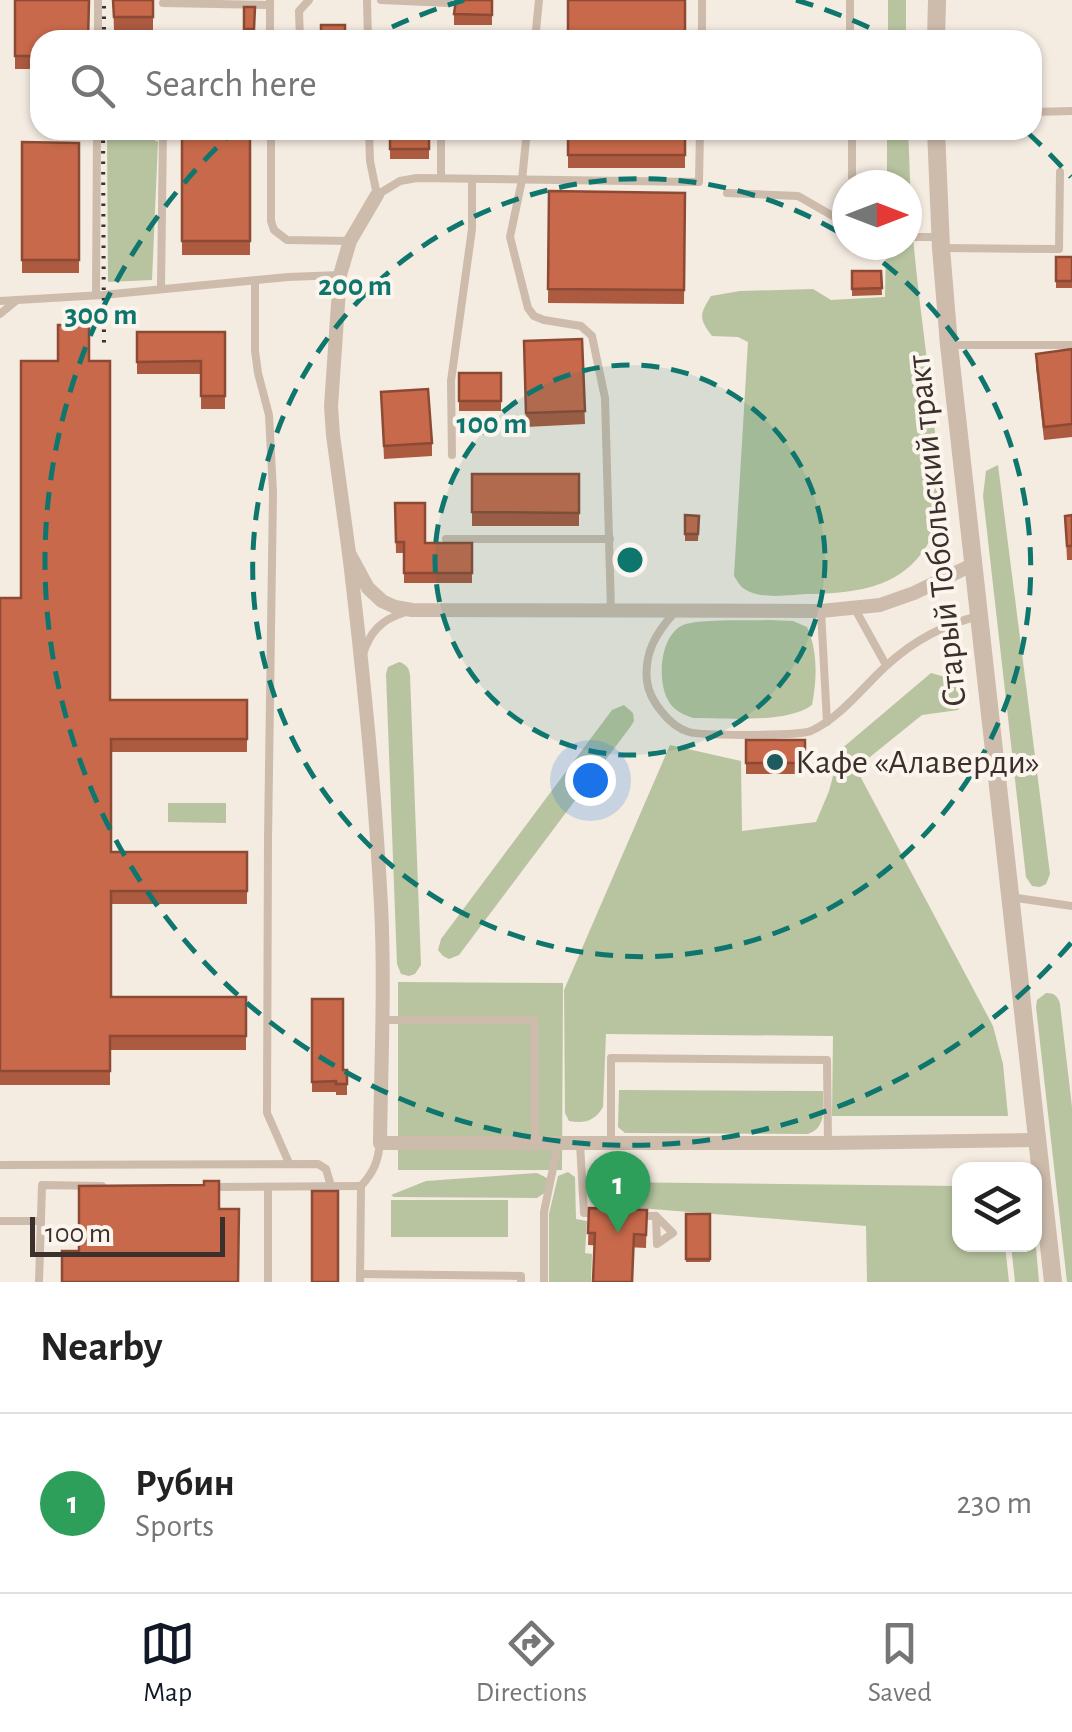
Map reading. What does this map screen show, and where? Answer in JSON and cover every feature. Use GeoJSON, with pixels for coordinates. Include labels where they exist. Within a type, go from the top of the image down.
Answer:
{"type":"FeatureCollection","features":[{"type":"Feature","properties":{"kind":"street"},"geometry":{"type":"LineString","coordinates":[[936,30],[938,0]]}},
{"type":"Feature","properties":{"kind":"street","name":"Старый Тобольский тракт"},"geometry":{"type":"LineString","coordinates":[[936,140],[949,345],[1052,1282]]}},
{"type":"Feature","properties":{"kind":"street"},"geometry":{"type":"LineString","coordinates":[[377,195],[350,241],[340,276],[331,406],[362,659],[381,906],[380,1143],[828,1144],[1037,1140]]}},
{"type":"Feature","properties":{"kind":"street"},"geometry":{"type":"LineString","coordinates":[[349,553],[368,588],[395,607],[412,610],[821,611],[880,605],[974,564]]}},
{"type":"Feature","properties":{"kind":"lane"},"geometry":{"type":"LineString","coordinates":[[98,0],[98,30]]}},
{"type":"Feature","properties":{"kind":"lane"},"geometry":{"type":"LineString","coordinates":[[300,30],[300,12],[309,0]]}},
{"type":"Feature","properties":{"kind":"lane"},"geometry":{"type":"LineString","coordinates":[[367,0],[368,30]]}},
{"type":"Feature","properties":{"kind":"lane"},"geometry":{"type":"LineString","coordinates":[[381,0],[449,3]]}},
{"type":"Feature","properties":{"kind":"lane"},"geometry":{"type":"LineString","coordinates":[[536,30],[539,0]]}},
{"type":"Feature","properties":{"kind":"lane"},"geometry":{"type":"LineString","coordinates":[[702,0],[702,30]]}},
{"type":"Feature","properties":{"kind":"lane"},"geometry":{"type":"LineString","coordinates":[[850,0],[850,30]]}},
{"type":"Feature","properties":{"kind":"lane"},"geometry":{"type":"LineString","coordinates":[[163,3],[270,2],[270,30]]}},
{"type":"Feature","properties":{"kind":"lane"},"geometry":{"type":"LineString","coordinates":[[1042,112],[1072,112]]}},
{"type":"Feature","properties":{"kind":"lane"},"geometry":{"type":"LineString","coordinates":[[96,295],[97,140]]}},
{"type":"Feature","properties":{"kind":"lane"},"geometry":{"type":"LineString","coordinates":[[160,289],[163,140]]}},
{"type":"Feature","properties":{"kind":"lane"},"geometry":{"type":"LineString","coordinates":[[271,140],[274,230],[288,240],[350,241]]}},
{"type":"Feature","properties":{"kind":"lane"},"geometry":{"type":"LineString","coordinates":[[370,140],[377,195],[400,181],[440,178],[700,182],[700,140]]}},
{"type":"Feature","properties":{"kind":"lane"},"geometry":{"type":"LineString","coordinates":[[440,178],[441,140]]}},
{"type":"Feature","properties":{"kind":"lane"},"geometry":{"type":"LineString","coordinates":[[526,140],[510,237],[528,308],[544,320],[588,330],[597,354],[606,398],[611,610]]}},
{"type":"Feature","properties":{"kind":"lane"},"geometry":{"type":"LineString","coordinates":[[852,140],[852,170]]}},
{"type":"Feature","properties":{"kind":"lane"},"geometry":{"type":"LineString","coordinates":[[922,239],[1058,249],[1060,172]]}},
{"type":"Feature","properties":{"kind":"lane"},"geometry":{"type":"LineString","coordinates":[[452,456],[452,382],[472,229],[472,179]]}},
{"type":"Feature","properties":{"kind":"lane"},"geometry":{"type":"LineString","coordinates":[[726,193],[798,196],[832,215]]}},
{"type":"Feature","properties":{"kind":"lane"},"geometry":{"type":"LineString","coordinates":[[0,301],[340,276]]}},
{"type":"Feature","properties":{"kind":"lane"},"geometry":{"type":"LineString","coordinates":[[256,280],[255,351],[269,415],[273,492],[267,1113],[289,1163]]}},
{"type":"Feature","properties":{"kind":"lane"},"geometry":{"type":"LineString","coordinates":[[0,314],[17,300]]}},
{"type":"Feature","properties":{"kind":"lane"},"geometry":{"type":"LineString","coordinates":[[949,345],[1072,345]]}},
{"type":"Feature","properties":{"kind":"lane"},"geometry":{"type":"LineString","coordinates":[[446,539],[610,539]]}},
{"type":"Feature","properties":{"kind":"lane"},"geometry":{"type":"LineString","coordinates":[[855,608],[886,665]]}},
{"type":"Feature","properties":{"kind":"lane"},"geometry":{"type":"LineString","coordinates":[[362,659],[368,638],[376,628],[397,614],[412,610]]}},
{"type":"Feature","properties":{"kind":"lane"},"geometry":{"type":"LineString","coordinates":[[677,610],[652,643],[646,685],[672,724],[689,732],[806,733],[826,722],[906,650],[956,622],[979,616]]}},
{"type":"Feature","properties":{"kind":"lane"},"geometry":{"type":"LineString","coordinates":[[821,611],[826,722]]}},
{"type":"Feature","properties":{"kind":"lane"},"geometry":{"type":"LineString","coordinates":[[1010,897],[1072,906]]}},
{"type":"Feature","properties":{"kind":"lane"},"geometry":{"type":"LineString","coordinates":[[382,1020],[534,1020],[534,1144]]}},
{"type":"Feature","properties":{"kind":"lane"},"geometry":{"type":"LineString","coordinates":[[611,1144],[611,1058],[826,1060],[828,1144]]}},
{"type":"Feature","properties":{"kind":"lane"},"geometry":{"type":"LineString","coordinates":[[380,1143],[378,1160],[361,1186],[360,1278],[521,1276],[521,1282]]}},
{"type":"Feature","properties":{"kind":"lane"},"geometry":{"type":"LineString","coordinates":[[544,1282],[544,1212],[558,1144]]}},
{"type":"Feature","properties":{"kind":"lane"},"geometry":{"type":"LineString","coordinates":[[580,1144],[584,1213],[602,1214]]}},
{"type":"Feature","properties":{"kind":"lane"},"geometry":{"type":"LineString","coordinates":[[0,1165],[318,1164],[326,1169],[331,1186]]}},
{"type":"Feature","properties":{"kind":"lane"},"geometry":{"type":"LineString","coordinates":[[39,1282],[42,1185],[117,1186]]}},
{"type":"Feature","properties":{"kind":"lane"},"geometry":{"type":"LineString","coordinates":[[193,1187],[361,1186]]}},
{"type":"Feature","properties":{"kind":"lane"},"geometry":{"type":"LineString","coordinates":[[268,1188],[268,1282]]}},
{"type":"Feature","properties":{"kind":"lane"},"geometry":{"type":"LineString","coordinates":[[638,1216],[656,1216]]}},
{"type":"Feature","properties":{"kind":"lane"},"geometry":{"type":"LineString","coordinates":[[0,1221],[41,1221]]}},
{"type":"Feature","properties":{"kind":"green space"},"geometry":{"type":"Polygon","coordinates":[[[888,0],[906,0],[906,30],[888,30],[888,0]]]}},
{"type":"Feature","properties":{"kind":"green space"},"geometry":{"type":"Polygon","coordinates":[[[107,140],[154,140],[158,142],[152,280],[108,282],[107,140]]]}},
{"type":"Feature","properties":{"kind":"green space"},"geometry":{"type":"Polygon","coordinates":[[[887,140],[908,140],[910,170],[887,170],[887,140]]]}},
{"type":"Feature","properties":{"kind":"green space"},"geometry":{"type":"Polygon","coordinates":[[[886,260],[916,260],[939,477],[940,501],[933,534],[911,565],[882,583],[848,592],[776,596],[750,592],[734,576],[748,342],[738,337],[712,336],[704,325],[703,312],[711,296],[740,291],[813,289],[831,300],[885,297],[886,260]]]}},
{"type":"Feature","properties":{"kind":"green space"},"geometry":{"type":"Polygon","coordinates":[[[998,465],[1050,874],[1040,887],[1032,886],[1026,877],[983,496],[986,471],[998,465]]]}},
{"type":"Feature","properties":{"kind":"green space"},"geometry":{"type":"Polygon","coordinates":[[[793,621],[807,627],[816,666],[812,705],[787,715],[738,719],[693,718],[672,706],[662,682],[662,660],[674,632],[698,622],[793,621]]]}},
{"type":"Feature","properties":{"kind":"green space"},"geometry":{"type":"Polygon","coordinates":[[[399,662],[410,675],[421,965],[409,976],[401,974],[397,964],[386,674],[388,667],[399,662]]]}},
{"type":"Feature","properties":{"kind":"green space"},"geometry":{"type":"Polygon","coordinates":[[[931,673],[959,681],[967,698],[958,710],[922,715],[865,761],[860,776],[993,1026],[1003,1064],[1008,1116],[832,1116],[833,1036],[606,1034],[603,1107],[589,1120],[569,1121],[565,1113],[564,990],[670,745],[741,761],[742,831],[816,822],[840,750],[931,673]]]}},
{"type":"Feature","properties":{"kind":"green space"},"geometry":{"type":"Polygon","coordinates":[[[624,705],[633,713],[631,726],[459,955],[449,959],[443,956],[438,950],[441,939],[612,710],[624,705]]]}},
{"type":"Feature","properties":{"kind":"green space"},"geometry":{"type":"Polygon","coordinates":[[[168,803],[226,803],[226,823],[168,822],[168,803]]]}},
{"type":"Feature","properties":{"kind":"green space"},"geometry":{"type":"Polygon","coordinates":[[[398,982],[563,983],[562,1170],[398,1170],[398,982]]]}},
{"type":"Feature","properties":{"kind":"green space"},"geometry":{"type":"Polygon","coordinates":[[[1046,993],[1055,996],[1060,1004],[1072,1107],[1072,1282],[1067,1282],[1036,1007],[1037,1000],[1046,993]]]}},
{"type":"Feature","properties":{"kind":"green space"},"geometry":{"type":"Polygon","coordinates":[[[619,1090],[823,1091],[823,1117],[808,1134],[625,1133],[618,1127],[619,1090]]]}},
{"type":"Feature","properties":{"kind":"green space"},"geometry":{"type":"Polygon","coordinates":[[[568,1172],[575,1177],[576,1219],[587,1221],[585,1253],[592,1254],[591,1282],[549,1282],[549,1214],[558,1176],[568,1172]]]}},
{"type":"Feature","properties":{"kind":"green space"},"geometry":{"type":"Polygon","coordinates":[[[537,1173],[547,1178],[549,1185],[537,1198],[391,1195],[426,1181],[537,1173]]]}},
{"type":"Feature","properties":{"kind":"green space"},"geometry":{"type":"Polygon","coordinates":[[[603,1182],[952,1186],[952,1252],[1006,1252],[1009,1282],[867,1282],[866,1226],[602,1205],[594,1200],[595,1188],[603,1182]]]}},
{"type":"Feature","properties":{"kind":"green space"},"geometry":{"type":"Polygon","coordinates":[[[391,1200],[508,1200],[508,1237],[391,1237],[391,1200]]]}},
{"type":"Feature","properties":{"kind":"green space"},"geometry":{"type":"Polygon","coordinates":[[[1012,1252],[1036,1252],[1039,1282],[1015,1282],[1012,1252]]]}},
{"type":"Feature","properties":{"kind":"building"},"geometry":{"type":"Polygon","coordinates":[[[15,0],[89,0],[88,30],[30,30],[30,56],[15,56],[15,0]]]}},
{"type":"Feature","properties":{"kind":"building"},"geometry":{"type":"Polygon","coordinates":[[[113,0],[153,0],[153,17],[114,17],[113,0]]]}},
{"type":"Feature","properties":{"kind":"building"},"geometry":{"type":"Polygon","coordinates":[[[456,0],[492,0],[492,15],[454,14],[456,0]]]}},
{"type":"Feature","properties":{"kind":"building"},"geometry":{"type":"Polygon","coordinates":[[[568,0],[685,0],[685,30],[568,30],[568,0]]]}},
{"type":"Feature","properties":{"kind":"building"},"geometry":{"type":"Polygon","coordinates":[[[244,7],[255,7],[254,29],[244,29],[244,7]]]}},
{"type":"Feature","properties":{"kind":"building"},"geometry":{"type":"Polygon","coordinates":[[[321,25],[345,25],[345,30],[321,30],[321,25]]]}},
{"type":"Feature","properties":{"kind":"building"},"geometry":{"type":"Polygon","coordinates":[[[182,140],[250,140],[250,241],[182,241],[182,140]]]}},
{"type":"Feature","properties":{"kind":"building"},"geometry":{"type":"Polygon","coordinates":[[[390,140],[429,140],[429,149],[390,149],[390,140]]]}},
{"type":"Feature","properties":{"kind":"building"},"geometry":{"type":"Polygon","coordinates":[[[568,140],[685,140],[685,155],[568,155],[568,140]]]}},
{"type":"Feature","properties":{"kind":"building"},"geometry":{"type":"Polygon","coordinates":[[[22,142],[79,143],[79,260],[22,260],[22,142]]]}},
{"type":"Feature","properties":{"kind":"building"},"geometry":{"type":"Polygon","coordinates":[[[549,191],[685,193],[684,290],[548,289],[549,191]]]}},
{"type":"Feature","properties":{"kind":"building"},"geometry":{"type":"Polygon","coordinates":[[[1056,257],[1072,257],[1072,281],[1056,281],[1056,257]]]}},
{"type":"Feature","properties":{"kind":"building"},"geometry":{"type":"Polygon","coordinates":[[[852,271],[881,271],[882,288],[852,289],[852,271]]]}},
{"type":"Feature","properties":{"kind":"building"},"geometry":{"type":"Polygon","coordinates":[[[58,325],[89,325],[89,361],[110,361],[110,700],[247,700],[247,739],[111,739],[111,852],[247,852],[247,891],[111,891],[111,997],[246,997],[246,1036],[110,1036],[110,1071],[0,1071],[0,598],[21,598],[21,361],[58,361],[58,325]]]}},
{"type":"Feature","properties":{"kind":"building"},"geometry":{"type":"Polygon","coordinates":[[[137,332],[225,332],[225,396],[201,396],[201,361],[137,362],[137,332]]]}},
{"type":"Feature","properties":{"kind":"building"},"geometry":{"type":"Polygon","coordinates":[[[582,339],[585,411],[526,413],[524,341],[582,339]]]}},
{"type":"Feature","properties":{"kind":"building"},"geometry":{"type":"Polygon","coordinates":[[[1072,349],[1072,424],[1044,427],[1036,354],[1072,349]]]}},
{"type":"Feature","properties":{"kind":"building"},"geometry":{"type":"Polygon","coordinates":[[[459,373],[501,373],[501,401],[459,401],[459,373]]]}},
{"type":"Feature","properties":{"kind":"building"},"geometry":{"type":"Polygon","coordinates":[[[428,389],[432,443],[384,446],[381,392],[428,389]]]}},
{"type":"Feature","properties":{"kind":"building"},"geometry":{"type":"Polygon","coordinates":[[[472,474],[579,474],[579,513],[472,512],[472,474]]]}},
{"type":"Feature","properties":{"kind":"building"},"geometry":{"type":"Polygon","coordinates":[[[395,503],[425,503],[425,543],[472,543],[472,573],[404,573],[404,542],[396,542],[395,503]]]}},
{"type":"Feature","properties":{"kind":"building"},"geometry":{"type":"Polygon","coordinates":[[[685,515],[699,516],[698,534],[685,534],[685,515]]]}},
{"type":"Feature","properties":{"kind":"building"},"geometry":{"type":"Polygon","coordinates":[[[1072,515],[1072,546],[1067,546],[1065,516],[1072,515]]]}},
{"type":"Feature","properties":{"kind":"building"},"geometry":{"type":"Polygon","coordinates":[[[746,740],[805,740],[805,763],[746,763],[746,740]]]}},
{"type":"Feature","properties":{"kind":"building"},"geometry":{"type":"Polygon","coordinates":[[[312,999],[343,999],[343,1070],[347,1070],[347,1084],[312,1082],[312,999]]]}},
{"type":"Feature","properties":{"kind":"building"},"geometry":{"type":"Polygon","coordinates":[[[204,1181],[219,1181],[219,1209],[239,1209],[238,1282],[62,1282],[62,1251],[79,1251],[79,1186],[204,1185],[204,1181]]]}},
{"type":"Feature","properties":{"kind":"building"},"geometry":{"type":"Polygon","coordinates":[[[312,1191],[338,1191],[338,1282],[312,1282],[312,1191]]]}},
{"type":"Feature","properties":{"kind":"building"},"geometry":{"type":"Polygon","coordinates":[[[589,1208],[647,1210],[646,1235],[634,1234],[632,1282],[593,1282],[595,1233],[588,1233],[589,1208]]]}},
{"type":"Feature","properties":{"kind":"building"},"geometry":{"type":"Polygon","coordinates":[[[686,1214],[710,1214],[710,1259],[686,1259],[686,1214]]]}},
{"type":"Feature","properties":{"kind":"railway"},"geometry":{"type":"LineString","coordinates":[[104,0],[104,30]]}},
{"type":"Feature","properties":{"kind":"railway"},"geometry":{"type":"LineString","coordinates":[[103,140],[104,349]]}},
{"type":"Feature","properties":{"kind":"place","name":"Кафе «Алаверди»"},"geometry":{"type":"Point","coordinates":[775,762]}},
{"type":"Feature","properties":{"kind":"place","name":"Рубин"},"geometry":{"type":"Point","coordinates":[618,1233]}}]}
